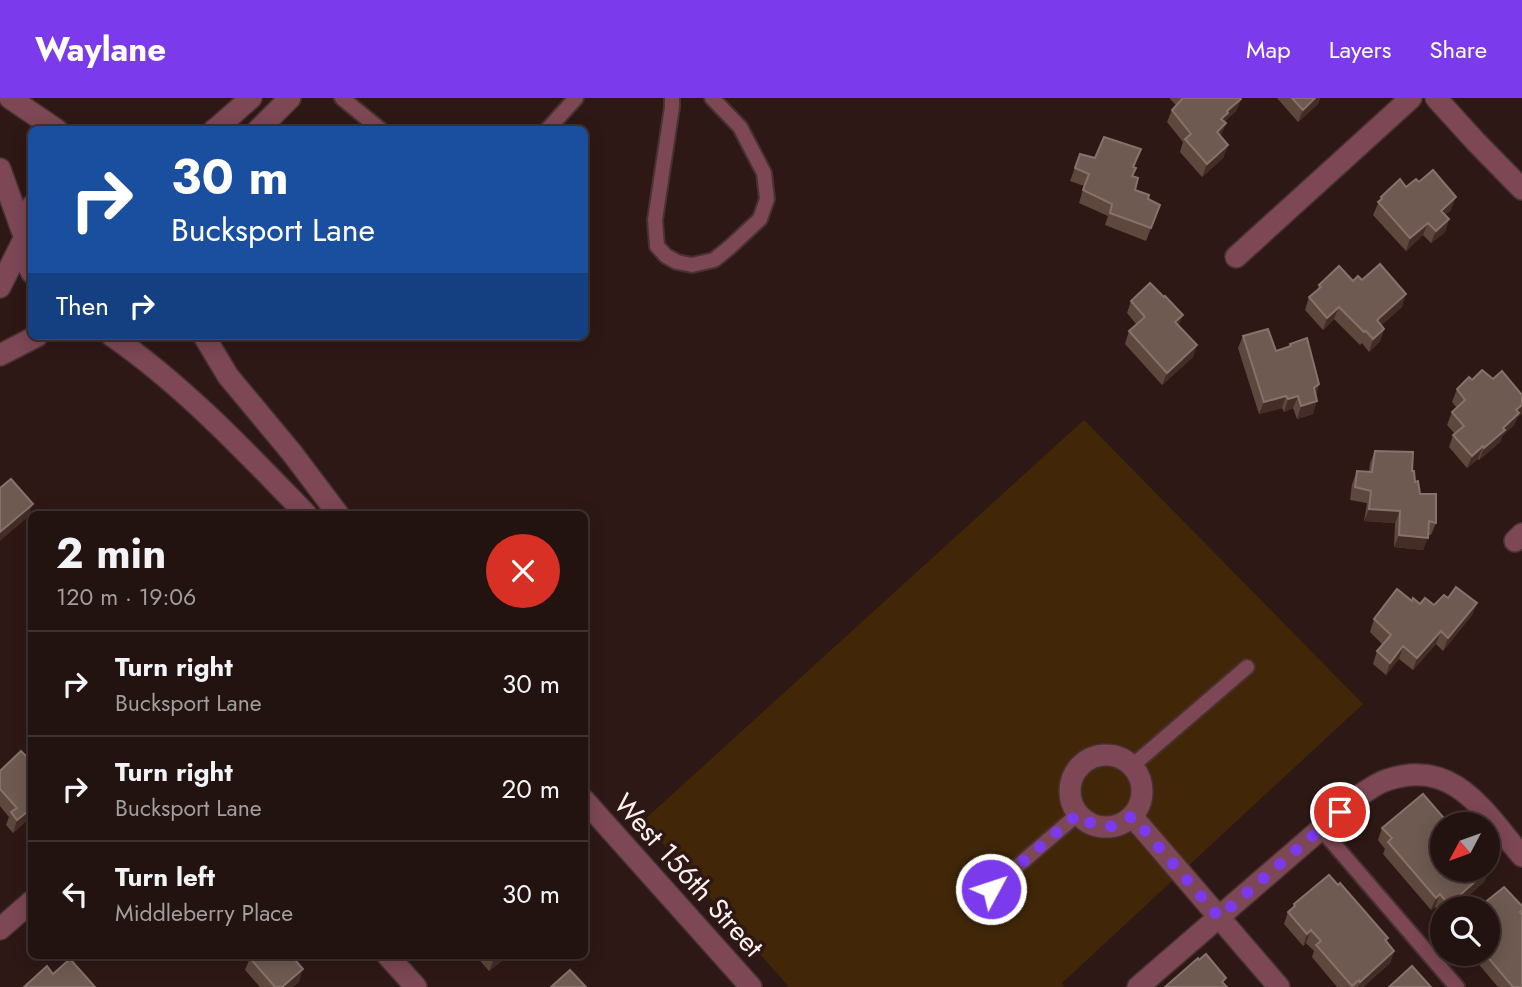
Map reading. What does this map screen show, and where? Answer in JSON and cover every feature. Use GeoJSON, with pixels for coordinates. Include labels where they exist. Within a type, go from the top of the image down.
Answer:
{"type":"FeatureCollection","features":[{"type":"Feature","properties":{"kind":"street"},"geometry":{"type":"LineString","coordinates":[[10,98],[51,126]]}},
{"type":"Feature","properties":{"kind":"street"},"geometry":{"type":"LineString","coordinates":[[219,126],[251,98]]}},
{"type":"Feature","properties":{"kind":"street"},"geometry":{"type":"LineString","coordinates":[[262,126],[290,98]]}},
{"type":"Feature","properties":{"kind":"street"},"geometry":{"type":"LineString","coordinates":[[1237,257],[1411,98]]}},
{"type":"Feature","properties":{"kind":"street"},"geometry":{"type":"LineString","coordinates":[[1436,98],[1522,189]]}},
{"type":"Feature","properties":{"kind":"street"},"geometry":{"type":"LineString","coordinates":[[0,169],[24,239],[28,267]]}},
{"type":"Feature","properties":{"kind":"street"},"geometry":{"type":"LineString","coordinates":[[0,287],[24,239],[28,213]]}},
{"type":"Feature","properties":{"kind":"street"},"geometry":{"type":"LineString","coordinates":[[0,355],[29,340]]}},
{"type":"Feature","properties":{"kind":"street"},"geometry":{"type":"LineString","coordinates":[[117,340],[159,371],[240,445],[303,511]]}},
{"type":"Feature","properties":{"kind":"street"},"geometry":{"type":"LineString","coordinates":[[206,340],[228,376],[336,511]]}},
{"type":"Feature","properties":{"kind":"street"},"geometry":{"type":"LineString","coordinates":[[1110,755],[1132,766],[1138,775],[1142,797],[1132,816],[1111,827],[1099,827],[1078,814],[1072,804],[1070,792],[1077,769],[1098,756],[1110,755]]}},
{"type":"Feature","properties":{"kind":"street"},"geometry":{"type":"LineString","coordinates":[[1138,987],[1359,796],[1384,781],[1409,774],[1431,775],[1446,780],[1467,794],[1522,856]]}},
{"type":"Feature","properties":{"kind":"street","name":"West 156th Street"},"geometry":{"type":"LineString","coordinates":[[588,804],[751,987]]}},
{"type":"Feature","properties":{"kind":"street"},"geometry":{"type":"LineString","coordinates":[[1132,816],[1279,987]]}},
{"type":"Feature","properties":{"kind":"street"},"geometry":{"type":"LineString","coordinates":[[0,929],[28,904]]}},
{"type":"Feature","properties":{"kind":"street"},"geometry":{"type":"LineString","coordinates":[[391,959],[415,987]]}},
{"type":"Feature","properties":{"kind":"lane"},"geometry":{"type":"LineString","coordinates":[[342,98],[376,126]]}},
{"type":"Feature","properties":{"kind":"lane"},"geometry":{"type":"LineString","coordinates":[[551,126],[576,98]]}},
{"type":"Feature","properties":{"kind":"lane"},"geometry":{"type":"LineString","coordinates":[[672,98],[655,220],[657,246],[666,256],[677,262],[692,265],[714,260],[730,247],[760,219],[767,199],[764,173],[740,127],[712,98]]}},
{"type":"Feature","properties":{"kind":"lane"},"geometry":{"type":"LineString","coordinates":[[1132,766],[1247,667]]}},
{"type":"Feature","properties":{"kind":"lane"},"geometry":{"type":"LineString","coordinates":[[991,889],[1078,814]]}},
{"type":"Feature","properties":{"kind":"lane"},"geometry":{"type":"LineString","coordinates":[[1321,829],[1457,987]]}},
{"type":"Feature","properties":{"kind":"shaded area"},"geometry":{"type":"Polygon","coordinates":[[[1084,420],[1363,704],[1062,983],[1064,987],[789,987],[643,821],[1084,420]]]}},
{"type":"Feature","properties":{"kind":"building"},"geometry":{"type":"Polygon","coordinates":[[[1183,98],[1241,99],[1221,119],[1226,123],[1217,132],[1228,145],[1207,164],[1185,139],[1191,134],[1172,110],[1183,98]]]}},
{"type":"Feature","properties":{"kind":"building"},"geometry":{"type":"Polygon","coordinates":[[[1292,98],[1315,98],[1303,110],[1292,98]]]}},
{"type":"Feature","properties":{"kind":"building"},"geometry":{"type":"Polygon","coordinates":[[[1104,137],[1141,149],[1132,176],[1138,178],[1135,190],[1149,195],[1148,199],[1160,205],[1151,228],[1110,213],[1112,204],[1083,190],[1089,174],[1075,168],[1080,154],[1095,158],[1104,137]]]}},
{"type":"Feature","properties":{"kind":"building"},"geometry":{"type":"Polygon","coordinates":[[[1433,170],[1456,197],[1441,211],[1449,219],[1436,231],[1428,223],[1410,238],[1378,202],[1400,179],[1406,187],[1416,179],[1419,182],[1433,170]]]}},
{"type":"Feature","properties":{"kind":"building"},"geometry":{"type":"Polygon","coordinates":[[[1380,264],[1406,294],[1377,320],[1384,329],[1373,339],[1339,307],[1327,318],[1309,297],[1339,266],[1353,281],[1358,276],[1362,280],[1380,264]]]}},
{"type":"Feature","properties":{"kind":"building"},"geometry":{"type":"Polygon","coordinates":[[[1150,283],[1183,315],[1175,322],[1197,345],[1167,373],[1129,331],[1145,317],[1131,301],[1150,283]]]}},
{"type":"Feature","properties":{"kind":"building"},"geometry":{"type":"Polygon","coordinates":[[[1268,329],[1276,351],[1307,338],[1319,384],[1314,388],[1317,401],[1301,406],[1298,396],[1288,399],[1286,396],[1264,402],[1243,336],[1268,329]]]}},
{"type":"Feature","properties":{"kind":"building"},"geometry":{"type":"Polygon","coordinates":[[[1482,370],[1493,379],[1502,371],[1522,395],[1522,405],[1516,410],[1519,413],[1503,428],[1505,430],[1472,456],[1453,435],[1464,426],[1452,412],[1465,400],[1457,389],[1469,377],[1472,380],[1482,370]]]}},
{"type":"Feature","properties":{"kind":"building"},"geometry":{"type":"Polygon","coordinates":[[[1375,451],[1413,452],[1412,471],[1415,482],[1418,481],[1420,494],[1436,494],[1436,523],[1429,521],[1428,538],[1399,535],[1400,511],[1369,509],[1371,491],[1355,487],[1357,471],[1372,472],[1375,451]]]}},
{"type":"Feature","properties":{"kind":"building"},"geometry":{"type":"Polygon","coordinates":[[[11,479],[33,504],[0,532],[0,488],[11,479]]]}},
{"type":"Feature","properties":{"kind":"building"},"geometry":{"type":"Polygon","coordinates":[[[1456,587],[1477,603],[1448,638],[1441,631],[1417,658],[1403,646],[1390,663],[1377,651],[1391,635],[1374,619],[1397,589],[1412,601],[1413,598],[1420,604],[1425,598],[1434,605],[1444,595],[1448,598],[1456,587]]]}},
{"type":"Feature","properties":{"kind":"building"},"geometry":{"type":"Polygon","coordinates":[[[21,751],[28,756],[28,811],[17,820],[11,812],[17,808],[0,789],[0,771],[21,751]]]}},
{"type":"Feature","properties":{"kind":"building"},"geometry":{"type":"Polygon","coordinates":[[[1423,794],[1439,812],[1430,812],[1430,882],[1475,882],[1459,896],[1434,896],[1388,842],[1392,838],[1382,828],[1423,794]]]}},
{"type":"Feature","properties":{"kind":"building"},"geometry":{"type":"Polygon","coordinates":[[[1329,875],[1338,885],[1340,883],[1388,938],[1385,940],[1394,951],[1352,986],[1316,945],[1321,941],[1311,930],[1307,934],[1288,912],[1329,875]]]}},
{"type":"Feature","properties":{"kind":"building"},"geometry":{"type":"Polygon","coordinates":[[[1504,887],[1522,906],[1522,987],[1513,987],[1495,966],[1500,966],[1500,896],[1493,896],[1504,887]]]}},
{"type":"Feature","properties":{"kind":"building"},"geometry":{"type":"Polygon","coordinates":[[[1206,954],[1226,978],[1222,982],[1227,987],[1165,987],[1198,958],[1199,960],[1206,954]]]}},
{"type":"Feature","properties":{"kind":"building"},"geometry":{"type":"Polygon","coordinates":[[[70,959],[95,987],[24,987],[47,966],[53,974],[70,959]]]}},
{"type":"Feature","properties":{"kind":"building"},"geometry":{"type":"Polygon","coordinates":[[[251,959],[296,959],[303,969],[282,987],[275,987],[251,959]]]}},
{"type":"Feature","properties":{"kind":"building"},"geometry":{"type":"Polygon","coordinates":[[[1412,966],[1431,987],[1389,987],[1412,966]]]}},
{"type":"Feature","properties":{"kind":"building"},"geometry":{"type":"Polygon","coordinates":[[[570,970],[586,987],[551,987],[570,970]]]}},
{"type":"Feature","properties":{"kind":"route"},"geometry":{"type":"LineString","coordinates":[[991,889],[1078,814],[1099,827],[1111,827],[1132,816],[1219,917],[1340,812]]}}]}
